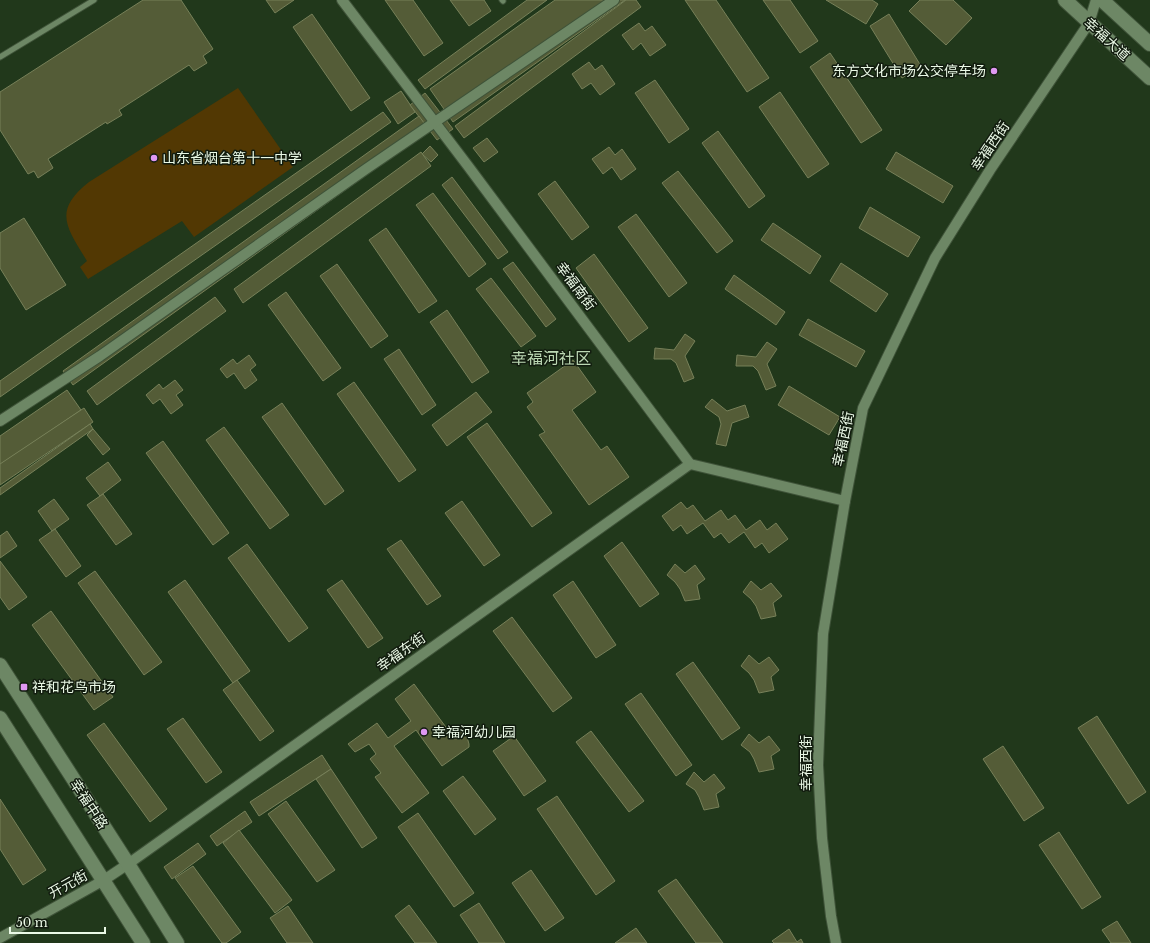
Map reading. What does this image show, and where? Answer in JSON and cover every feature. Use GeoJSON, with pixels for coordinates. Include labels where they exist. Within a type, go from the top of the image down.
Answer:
{"type":"FeatureCollection","features":[{"type":"Feature","properties":{"kind":"main road","name":"幸福大道"},"geometry":{"type":"LineString","coordinates":[[1065,0],[1150,78]]}},
{"type":"Feature","properties":{"kind":"main road","name":"幸福大道"},"geometry":{"type":"LineString","coordinates":[[1102,0],[1150,44]]}},
{"type":"Feature","properties":{"kind":"main road","name":"幸福中路"},"geometry":{"type":"LineString","coordinates":[[0,665],[177,943]]}},
{"type":"Feature","properties":{"kind":"main road","name":"幸福中路"},"geometry":{"type":"LineString","coordinates":[[0,718],[143,943]]}},
{"type":"Feature","properties":{"kind":"street","name":"幸福南街"},"geometry":{"type":"LineString","coordinates":[[342,0],[690,464]]}},
{"type":"Feature","properties":{"kind":"street"},"geometry":{"type":"LineString","coordinates":[[0,421],[100,356],[366,169],[614,0]]}},
{"type":"Feature","properties":{"kind":"street","name":"幸福西街"},"geometry":{"type":"LineString","coordinates":[[836,943],[831,916],[822,838],[818,765],[823,634],[845,501],[863,408],[935,258],[990,170],[1089,23],[1096,0]]}},
{"type":"Feature","properties":{"kind":"street"},"geometry":{"type":"LineString","coordinates":[[690,464],[845,501]]}},
{"type":"Feature","properties":{"kind":"street","name":"幸福东街"},"geometry":{"type":"LineString","coordinates":[[128,864],[690,464]]}},
{"type":"Feature","properties":{"kind":"street","name":"开元街"},"geometry":{"type":"LineString","coordinates":[[0,938],[104,880],[128,864]]}},
{"type":"Feature","properties":{"kind":"lane"},"geometry":{"type":"LineString","coordinates":[[0,57],[94,0]]}},
{"type":"Feature","properties":{"kind":"shaded area"},"geometry":{"type":"Polygon","coordinates":[[[238,88],[293,167],[194,237],[182,221],[88,279],[80,267],[87,261],[69,229],[67,220],[67,211],[70,202],[77,192],[89,182],[238,88]]]}},
{"type":"Feature","properties":{"kind":"building"},"geometry":{"type":"Polygon","coordinates":[[[143,0],[181,0],[213,49],[203,56],[207,63],[194,71],[189,65],[119,110],[122,115],[107,124],[106,122],[48,159],[53,168],[38,178],[34,171],[28,174],[0,130],[0,92],[143,0]]]}},
{"type":"Feature","properties":{"kind":"building"},"geometry":{"type":"Polygon","coordinates":[[[266,0],[294,0],[275,13],[266,0]]]}},
{"type":"Feature","properties":{"kind":"building"},"geometry":{"type":"Polygon","coordinates":[[[385,0],[413,0],[443,43],[424,56],[385,0]]]}},
{"type":"Feature","properties":{"kind":"building"},"geometry":{"type":"Polygon","coordinates":[[[450,0],[484,0],[491,11],[469,26],[450,0]]]}},
{"type":"Feature","properties":{"kind":"building"},"geometry":{"type":"Polygon","coordinates":[[[527,0],[547,0],[425,89],[418,80],[527,0]]]}},
{"type":"Feature","properties":{"kind":"building"},"geometry":{"type":"Polygon","coordinates":[[[555,0],[625,0],[453,122],[430,89],[555,0]]]}},
{"type":"Feature","properties":{"kind":"building"},"geometry":{"type":"Polygon","coordinates":[[[626,0],[636,0],[641,7],[464,138],[455,126],[626,0]]]}},
{"type":"Feature","properties":{"kind":"building"},"geometry":{"type":"Polygon","coordinates":[[[685,0],[716,0],[769,78],[747,92],[685,0]]]}},
{"type":"Feature","properties":{"kind":"building"},"geometry":{"type":"Polygon","coordinates":[[[763,0],[790,0],[818,41],[800,53],[763,0]]]}},
{"type":"Feature","properties":{"kind":"building"},"geometry":{"type":"Polygon","coordinates":[[[826,0],[872,0],[878,4],[866,24],[826,0]]]}},
{"type":"Feature","properties":{"kind":"building"},"geometry":{"type":"Polygon","coordinates":[[[920,0],[953,0],[972,18],[946,45],[909,11],[920,0]]]}},
{"type":"Feature","properties":{"kind":"building"},"geometry":{"type":"Polygon","coordinates":[[[312,14],[370,98],[351,111],[293,27],[312,14]]]}},
{"type":"Feature","properties":{"kind":"building"},"geometry":{"type":"Polygon","coordinates":[[[889,14],[921,66],[902,78],[870,26],[889,14]]]}},
{"type":"Feature","properties":{"kind":"building"},"geometry":{"type":"Polygon","coordinates":[[[639,23],[645,31],[652,26],[666,45],[650,56],[641,43],[633,50],[622,35],[639,23]]]}},
{"type":"Feature","properties":{"kind":"building"},"geometry":{"type":"Polygon","coordinates":[[[830,53],[882,130],[861,143],[810,67],[830,53]]]}},
{"type":"Feature","properties":{"kind":"building"},"geometry":{"type":"Polygon","coordinates":[[[589,62],[595,70],[602,65],[615,84],[600,95],[591,83],[582,89],[572,74],[589,62]]]}},
{"type":"Feature","properties":{"kind":"building"},"geometry":{"type":"Polygon","coordinates":[[[655,80],[689,129],[669,143],[635,93],[655,80]]]}},
{"type":"Feature","properties":{"kind":"building"},"geometry":{"type":"Polygon","coordinates":[[[401,91],[415,112],[398,124],[384,102],[401,91]]]}},
{"type":"Feature","properties":{"kind":"building"},"geometry":{"type":"Polygon","coordinates":[[[780,92],[829,164],[808,178],[759,107],[780,92]]]}},
{"type":"Feature","properties":{"kind":"building"},"geometry":{"type":"Polygon","coordinates":[[[425,93],[453,129],[437,140],[410,105],[425,93]]]}},
{"type":"Feature","properties":{"kind":"building"},"geometry":{"type":"Polygon","coordinates":[[[383,112],[391,122],[0,397],[0,381],[383,112]]]}},
{"type":"Feature","properties":{"kind":"building"},"geometry":{"type":"Polygon","coordinates":[[[419,116],[429,130],[73,385],[63,371],[419,116]]]}},
{"type":"Feature","properties":{"kind":"building"},"geometry":{"type":"Polygon","coordinates":[[[718,131],[765,196],[749,208],[702,143],[718,131]]]}},
{"type":"Feature","properties":{"kind":"building"},"geometry":{"type":"Polygon","coordinates":[[[487,138],[498,152],[484,162],[473,148],[487,138]]]}},
{"type":"Feature","properties":{"kind":"building"},"geometry":{"type":"Polygon","coordinates":[[[430,146],[438,155],[431,162],[422,154],[430,146]]]}},
{"type":"Feature","properties":{"kind":"building"},"geometry":{"type":"Polygon","coordinates":[[[609,147],[615,155],[622,149],[636,169],[621,180],[612,167],[603,174],[592,159],[609,147]]]}},
{"type":"Feature","properties":{"kind":"building"},"geometry":{"type":"Polygon","coordinates":[[[421,152],[431,166],[243,303],[234,289],[421,152]]]}},
{"type":"Feature","properties":{"kind":"building"},"geometry":{"type":"Polygon","coordinates":[[[896,152],[953,186],[943,203],[886,169],[896,152]]]}},
{"type":"Feature","properties":{"kind":"building"},"geometry":{"type":"Polygon","coordinates":[[[678,171],[733,241],[717,253],[662,183],[678,171]]]}},
{"type":"Feature","properties":{"kind":"building"},"geometry":{"type":"Polygon","coordinates":[[[452,177],[508,252],[498,259],[442,185],[452,177]]]}},
{"type":"Feature","properties":{"kind":"building"},"geometry":{"type":"Polygon","coordinates":[[[555,181],[589,227],[572,240],[538,194],[555,181]]]}},
{"type":"Feature","properties":{"kind":"building"},"geometry":{"type":"Polygon","coordinates":[[[433,193],[486,264],[469,277],[416,205],[433,193]]]}},
{"type":"Feature","properties":{"kind":"building"},"geometry":{"type":"Polygon","coordinates":[[[870,207],[920,237],[908,257],[859,228],[870,207]]]}},
{"type":"Feature","properties":{"kind":"building"},"geometry":{"type":"Polygon","coordinates":[[[636,214],[687,283],[669,297],[618,227],[636,214]]]}},
{"type":"Feature","properties":{"kind":"building"},"geometry":{"type":"Polygon","coordinates":[[[24,218],[66,285],[26,310],[0,268],[0,233],[24,218]]]}},
{"type":"Feature","properties":{"kind":"building"},"geometry":{"type":"Polygon","coordinates":[[[773,223],[821,256],[810,274],[761,240],[773,223]]]}},
{"type":"Feature","properties":{"kind":"building"},"geometry":{"type":"Polygon","coordinates":[[[386,228],[437,301],[419,313],[369,240],[386,228]]]}},
{"type":"Feature","properties":{"kind":"building"},"geometry":{"type":"Polygon","coordinates":[[[594,254],[648,328],[629,342],[576,268],[594,254]]]}},
{"type":"Feature","properties":{"kind":"building"},"geometry":{"type":"Polygon","coordinates":[[[513,262],[556,319],[546,327],[503,269],[513,262]]]}},
{"type":"Feature","properties":{"kind":"building"},"geometry":{"type":"Polygon","coordinates":[[[841,263],[888,294],[876,312],[830,281],[841,263]]]}},
{"type":"Feature","properties":{"kind":"building"},"geometry":{"type":"Polygon","coordinates":[[[337,264],[388,336],[371,348],[320,276],[337,264]]]}},
{"type":"Feature","properties":{"kind":"building"},"geometry":{"type":"Polygon","coordinates":[[[734,275],[785,312],[776,325],[725,289],[734,275]]]}},
{"type":"Feature","properties":{"kind":"building"},"geometry":{"type":"Polygon","coordinates":[[[491,278],[536,336],[521,347],[476,289],[491,278]]]}},
{"type":"Feature","properties":{"kind":"building"},"geometry":{"type":"Polygon","coordinates":[[[286,292],[341,368],[323,381],[268,305],[286,292]]]}},
{"type":"Feature","properties":{"kind":"building"},"geometry":{"type":"Polygon","coordinates":[[[215,297],[226,311],[97,405],[87,391],[215,297]]]}},
{"type":"Feature","properties":{"kind":"building"},"geometry":{"type":"Polygon","coordinates":[[[447,310],[489,372],[472,383],[430,322],[447,310]]]}},
{"type":"Feature","properties":{"kind":"building"},"geometry":{"type":"Polygon","coordinates":[[[808,319],[865,351],[856,367],[799,335],[808,319]]]}},
{"type":"Feature","properties":{"kind":"building"},"geometry":{"type":"Polygon","coordinates":[[[685,334],[695,341],[685,356],[694,378],[684,382],[676,363],[671,359],[654,359],[655,348],[674,350],[685,334]]]}},
{"type":"Feature","properties":{"kind":"building"},"geometry":{"type":"Polygon","coordinates":[[[767,342],[777,349],[767,364],[776,386],[766,390],[758,371],[753,366],[736,366],[737,355],[756,357],[767,342]]]}},
{"type":"Feature","properties":{"kind":"building"},"geometry":{"type":"Polygon","coordinates":[[[399,349],[436,405],[422,415],[384,359],[399,349]]]}},
{"type":"Feature","properties":{"kind":"building"},"geometry":{"type":"Polygon","coordinates":[[[249,355],[256,365],[250,370],[257,380],[245,389],[234,373],[227,378],[220,369],[233,359],[237,364],[249,355]]]}},
{"type":"Feature","properties":{"kind":"building"},"geometry":{"type":"Polygon","coordinates":[[[573,360],[596,392],[572,410],[601,450],[607,446],[629,477],[589,505],[539,435],[545,432],[527,407],[533,402],[527,393],[573,360]]]}},
{"type":"Feature","properties":{"kind":"building"},"geometry":{"type":"Polygon","coordinates":[[[175,380],[183,390],[176,395],[183,405],[171,414],[160,399],[153,404],[146,395],[159,384],[163,389],[175,380]]]}},
{"type":"Feature","properties":{"kind":"building"},"geometry":{"type":"Polygon","coordinates":[[[354,382],[416,470],[399,482],[337,394],[354,382]]]}},
{"type":"Feature","properties":{"kind":"building"},"geometry":{"type":"Polygon","coordinates":[[[789,386],[840,417],[829,435],[778,405],[789,386]]]}},
{"type":"Feature","properties":{"kind":"building"},"geometry":{"type":"Polygon","coordinates":[[[67,390],[81,410],[0,465],[0,436],[67,390]]]}},
{"type":"Feature","properties":{"kind":"building"},"geometry":{"type":"Polygon","coordinates":[[[476,392],[492,412],[447,446],[432,425],[476,392]]]}},
{"type":"Feature","properties":{"kind":"building"},"geometry":{"type":"Polygon","coordinates":[[[712,399],[727,411],[745,405],[749,417],[732,423],[726,446],[716,444],[721,424],[719,417],[705,407],[712,399]]]}},
{"type":"Feature","properties":{"kind":"building"},"geometry":{"type":"Polygon","coordinates":[[[282,403],[344,491],[325,505],[262,417],[282,403]]]}},
{"type":"Feature","properties":{"kind":"building"},"geometry":{"type":"Polygon","coordinates":[[[84,408],[93,422],[0,485],[0,464],[84,408]]]}},
{"type":"Feature","properties":{"kind":"building"},"geometry":{"type":"Polygon","coordinates":[[[487,423],[552,513],[532,527],[467,437],[487,423]]]}},
{"type":"Feature","properties":{"kind":"building"},"geometry":{"type":"Polygon","coordinates":[[[90,424],[93,429],[0,495],[0,488],[90,424]]]}},
{"type":"Feature","properties":{"kind":"building"},"geometry":{"type":"Polygon","coordinates":[[[224,427],[289,515],[270,529],[206,440],[224,427]]]}},
{"type":"Feature","properties":{"kind":"building"},"geometry":{"type":"Polygon","coordinates":[[[93,429],[110,449],[103,455],[87,435],[93,429]]]}},
{"type":"Feature","properties":{"kind":"building"},"geometry":{"type":"Polygon","coordinates":[[[163,441],[229,533],[213,545],[146,453],[163,441]]]}},
{"type":"Feature","properties":{"kind":"building"},"geometry":{"type":"Polygon","coordinates":[[[108,462],[121,480],[100,496],[86,478],[108,462]]]}},
{"type":"Feature","properties":{"kind":"building"},"geometry":{"type":"Polygon","coordinates":[[[103,494],[132,534],[116,545],[87,505],[103,494]]]}},
{"type":"Feature","properties":{"kind":"building"},"geometry":{"type":"Polygon","coordinates":[[[54,499],[69,519],[52,531],[38,511],[54,499]]]}},
{"type":"Feature","properties":{"kind":"building"},"geometry":{"type":"Polygon","coordinates":[[[462,501],[500,555],[484,566],[445,513],[462,501]]]}},
{"type":"Feature","properties":{"kind":"building"},"geometry":{"type":"Polygon","coordinates":[[[681,502],[687,509],[693,505],[705,521],[721,510],[728,520],[735,515],[746,530],[760,520],[767,530],[776,523],[788,539],[769,553],[762,543],[755,548],[744,532],[729,543],[721,533],[714,538],[703,523],[687,534],[681,525],[673,531],[662,516],[681,502]]]}},
{"type":"Feature","properties":{"kind":"building"},"geometry":{"type":"Polygon","coordinates":[[[55,529],[81,566],[66,577],[39,540],[55,529]]]}},
{"type":"Feature","properties":{"kind":"building"},"geometry":{"type":"Polygon","coordinates":[[[7,531],[17,546],[0,558],[0,536],[7,531]]]}},
{"type":"Feature","properties":{"kind":"building"},"geometry":{"type":"Polygon","coordinates":[[[401,540],[441,596],[427,605],[387,549],[401,540]]]}},
{"type":"Feature","properties":{"kind":"building"},"geometry":{"type":"Polygon","coordinates":[[[622,542],[659,594],[640,607],[604,556],[622,542]]]}},
{"type":"Feature","properties":{"kind":"building"},"geometry":{"type":"Polygon","coordinates":[[[247,544],[308,628],[289,642],[228,558],[247,544]]]}},
{"type":"Feature","properties":{"kind":"building"},"geometry":{"type":"Polygon","coordinates":[[[0,561],[27,597],[9,610],[0,597],[0,561]]]}},
{"type":"Feature","properties":{"kind":"building"},"geometry":{"type":"Polygon","coordinates":[[[675,564],[685,573],[695,565],[705,579],[697,585],[700,599],[685,601],[680,589],[667,575],[675,564]]]}},
{"type":"Feature","properties":{"kind":"building"},"geometry":{"type":"Polygon","coordinates":[[[95,571],[162,662],[144,675],[78,583],[95,571]]]}},
{"type":"Feature","properties":{"kind":"building"},"geometry":{"type":"Polygon","coordinates":[[[185,580],[250,671],[233,683],[168,592],[185,580]]]}},
{"type":"Feature","properties":{"kind":"building"},"geometry":{"type":"Polygon","coordinates":[[[342,580],[383,638],[368,648],[327,590],[342,580]]]}},
{"type":"Feature","properties":{"kind":"building"},"geometry":{"type":"Polygon","coordinates":[[[573,581],[616,645],[596,658],[553,595],[573,581]]]}},
{"type":"Feature","properties":{"kind":"building"},"geometry":{"type":"Polygon","coordinates":[[[751,581],[761,590],[771,583],[782,596],[773,603],[776,616],[761,619],[756,606],[743,592],[751,581]]]}},
{"type":"Feature","properties":{"kind":"building"},"geometry":{"type":"Polygon","coordinates":[[[51,611],[113,697],[94,710],[32,625],[51,611]]]}},
{"type":"Feature","properties":{"kind":"building"},"geometry":{"type":"Polygon","coordinates":[[[512,617],[572,698],[553,712],[493,631],[512,617]]]}},
{"type":"Feature","properties":{"kind":"building"},"geometry":{"type":"Polygon","coordinates":[[[749,655],[759,664],[769,657],[779,670],[771,677],[774,690],[759,693],[754,680],[741,666],[749,655]]]}},
{"type":"Feature","properties":{"kind":"building"},"geometry":{"type":"Polygon","coordinates":[[[693,662],[740,728],[722,740],[676,674],[693,662]]]}},
{"type":"Feature","properties":{"kind":"building"},"geometry":{"type":"Polygon","coordinates":[[[237,680],[274,731],[260,741],[223,690],[237,680]]]}},
{"type":"Feature","properties":{"kind":"building"},"geometry":{"type":"Polygon","coordinates":[[[414,684],[451,734],[456,730],[462,731],[467,737],[469,747],[442,766],[416,730],[394,746],[429,793],[402,813],[375,777],[381,773],[370,759],[376,754],[369,744],[355,752],[348,744],[377,723],[388,738],[411,721],[395,699],[414,684]]]}},
{"type":"Feature","properties":{"kind":"building"},"geometry":{"type":"Polygon","coordinates":[[[641,693],[692,765],[676,776],[625,704],[641,693]]]}},
{"type":"Feature","properties":{"kind":"building"},"geometry":{"type":"Polygon","coordinates":[[[1097,716],[1146,792],[1128,804],[1078,728],[1097,716]]]}},
{"type":"Feature","properties":{"kind":"building"},"geometry":{"type":"Polygon","coordinates":[[[183,718],[222,772],[206,783],[167,729],[183,718]]]}},
{"type":"Feature","properties":{"kind":"building"},"geometry":{"type":"Polygon","coordinates":[[[104,723],[167,809],[150,822],[87,735],[104,723]]]}},
{"type":"Feature","properties":{"kind":"building"},"geometry":{"type":"Polygon","coordinates":[[[591,731],[644,801],[629,812],[576,742],[591,731]]]}},
{"type":"Feature","properties":{"kind":"building"},"geometry":{"type":"Polygon","coordinates":[[[749,734],[759,743],[769,736],[780,750],[771,756],[774,769],[759,772],[750,752],[741,745],[749,734]]]}},
{"type":"Feature","properties":{"kind":"building"},"geometry":{"type":"Polygon","coordinates":[[[514,736],[546,781],[524,796],[493,751],[514,736]]]}},
{"type":"Feature","properties":{"kind":"building"},"geometry":{"type":"Polygon","coordinates":[[[1003,746],[1044,808],[1024,821],[983,759],[1003,746]]]}},
{"type":"Feature","properties":{"kind":"building"},"geometry":{"type":"Polygon","coordinates":[[[322,755],[331,769],[259,816],[250,802],[322,755]]]}},
{"type":"Feature","properties":{"kind":"building"},"geometry":{"type":"Polygon","coordinates":[[[331,769],[377,838],[362,848],[316,779],[331,769]]]}},
{"type":"Feature","properties":{"kind":"building"},"geometry":{"type":"Polygon","coordinates":[[[694,772],[704,782],[714,774],[725,788],[716,794],[719,807],[704,810],[695,790],[686,784],[694,772]]]}},
{"type":"Feature","properties":{"kind":"building"},"geometry":{"type":"Polygon","coordinates":[[[463,776],[496,819],[475,835],[443,791],[463,776]]]}},
{"type":"Feature","properties":{"kind":"building"},"geometry":{"type":"Polygon","coordinates":[[[557,796],[615,881],[596,895],[537,809],[557,796]]]}},
{"type":"Feature","properties":{"kind":"building"},"geometry":{"type":"Polygon","coordinates":[[[0,799],[46,870],[23,885],[0,849],[0,799]]]}},
{"type":"Feature","properties":{"kind":"building"},"geometry":{"type":"Polygon","coordinates":[[[286,801],[335,870],[317,882],[268,814],[286,801]]]}},
{"type":"Feature","properties":{"kind":"building"},"geometry":{"type":"Polygon","coordinates":[[[245,811],[252,822],[217,846],[210,836],[245,811]]]}},
{"type":"Feature","properties":{"kind":"building"},"geometry":{"type":"Polygon","coordinates":[[[418,813],[474,893],[454,907],[398,827],[418,813]]]}},
{"type":"Feature","properties":{"kind":"building"},"geometry":{"type":"Polygon","coordinates":[[[239,830],[292,900],[275,913],[223,843],[239,830]]]}},
{"type":"Feature","properties":{"kind":"building"},"geometry":{"type":"Polygon","coordinates":[[[1059,832],[1101,897],[1082,909],[1039,845],[1059,832]]]}},
{"type":"Feature","properties":{"kind":"building"},"geometry":{"type":"Polygon","coordinates":[[[198,843],[206,854],[172,879],[164,867],[198,843]]]}},
{"type":"Feature","properties":{"kind":"building"},"geometry":{"type":"Polygon","coordinates":[[[193,866],[241,932],[226,943],[222,943],[175,878],[193,866]]]}},
{"type":"Feature","properties":{"kind":"building"},"geometry":{"type":"Polygon","coordinates":[[[531,870],[564,918],[545,931],[512,883],[531,870]]]}},
{"type":"Feature","properties":{"kind":"building"},"geometry":{"type":"Polygon","coordinates":[[[676,879],[723,943],[696,943],[658,891],[676,879]]]}},
{"type":"Feature","properties":{"kind":"building"},"geometry":{"type":"Polygon","coordinates":[[[479,903],[505,943],[479,943],[460,915],[479,903]]]}},
{"type":"Feature","properties":{"kind":"building"},"geometry":{"type":"Polygon","coordinates":[[[409,905],[437,943],[415,943],[395,916],[409,905]]]}},
{"type":"Feature","properties":{"kind":"building"},"geometry":{"type":"Polygon","coordinates":[[[288,906],[313,943],[287,943],[270,918],[288,906]]]}},
{"type":"Feature","properties":{"kind":"building"},"geometry":{"type":"Polygon","coordinates":[[[1117,921],[1131,943],[1111,943],[1102,930],[1117,921]]]}},
{"type":"Feature","properties":{"kind":"building"},"geometry":{"type":"Polygon","coordinates":[[[636,928],[647,943],[615,943],[636,928]]]}},
{"type":"Feature","properties":{"kind":"building"},"geometry":{"type":"Polygon","coordinates":[[[789,929],[797,942],[801,939],[803,943],[774,943],[772,941],[789,929]]]}},
{"type":"Feature","properties":{"kind":"place","name":"东方文化市场公交停车场"},"geometry":{"type":"Point","coordinates":[994,71]}},
{"type":"Feature","properties":{"kind":"place","name":"山东省烟台第十一中学"},"geometry":{"type":"Point","coordinates":[154,158]}},
{"type":"Feature","properties":{"kind":"place","name":"祥和花鸟市场"},"geometry":{"type":"Point","coordinates":[24,687]}},
{"type":"Feature","properties":{"kind":"place","name":"幸福河幼儿园"},"geometry":{"type":"Point","coordinates":[424,732]}},
{"type":"Feature","properties":{"kind":"district","name":"幸福河社区"},"geometry":{"type":"Point","coordinates":[551,358]}}]}
